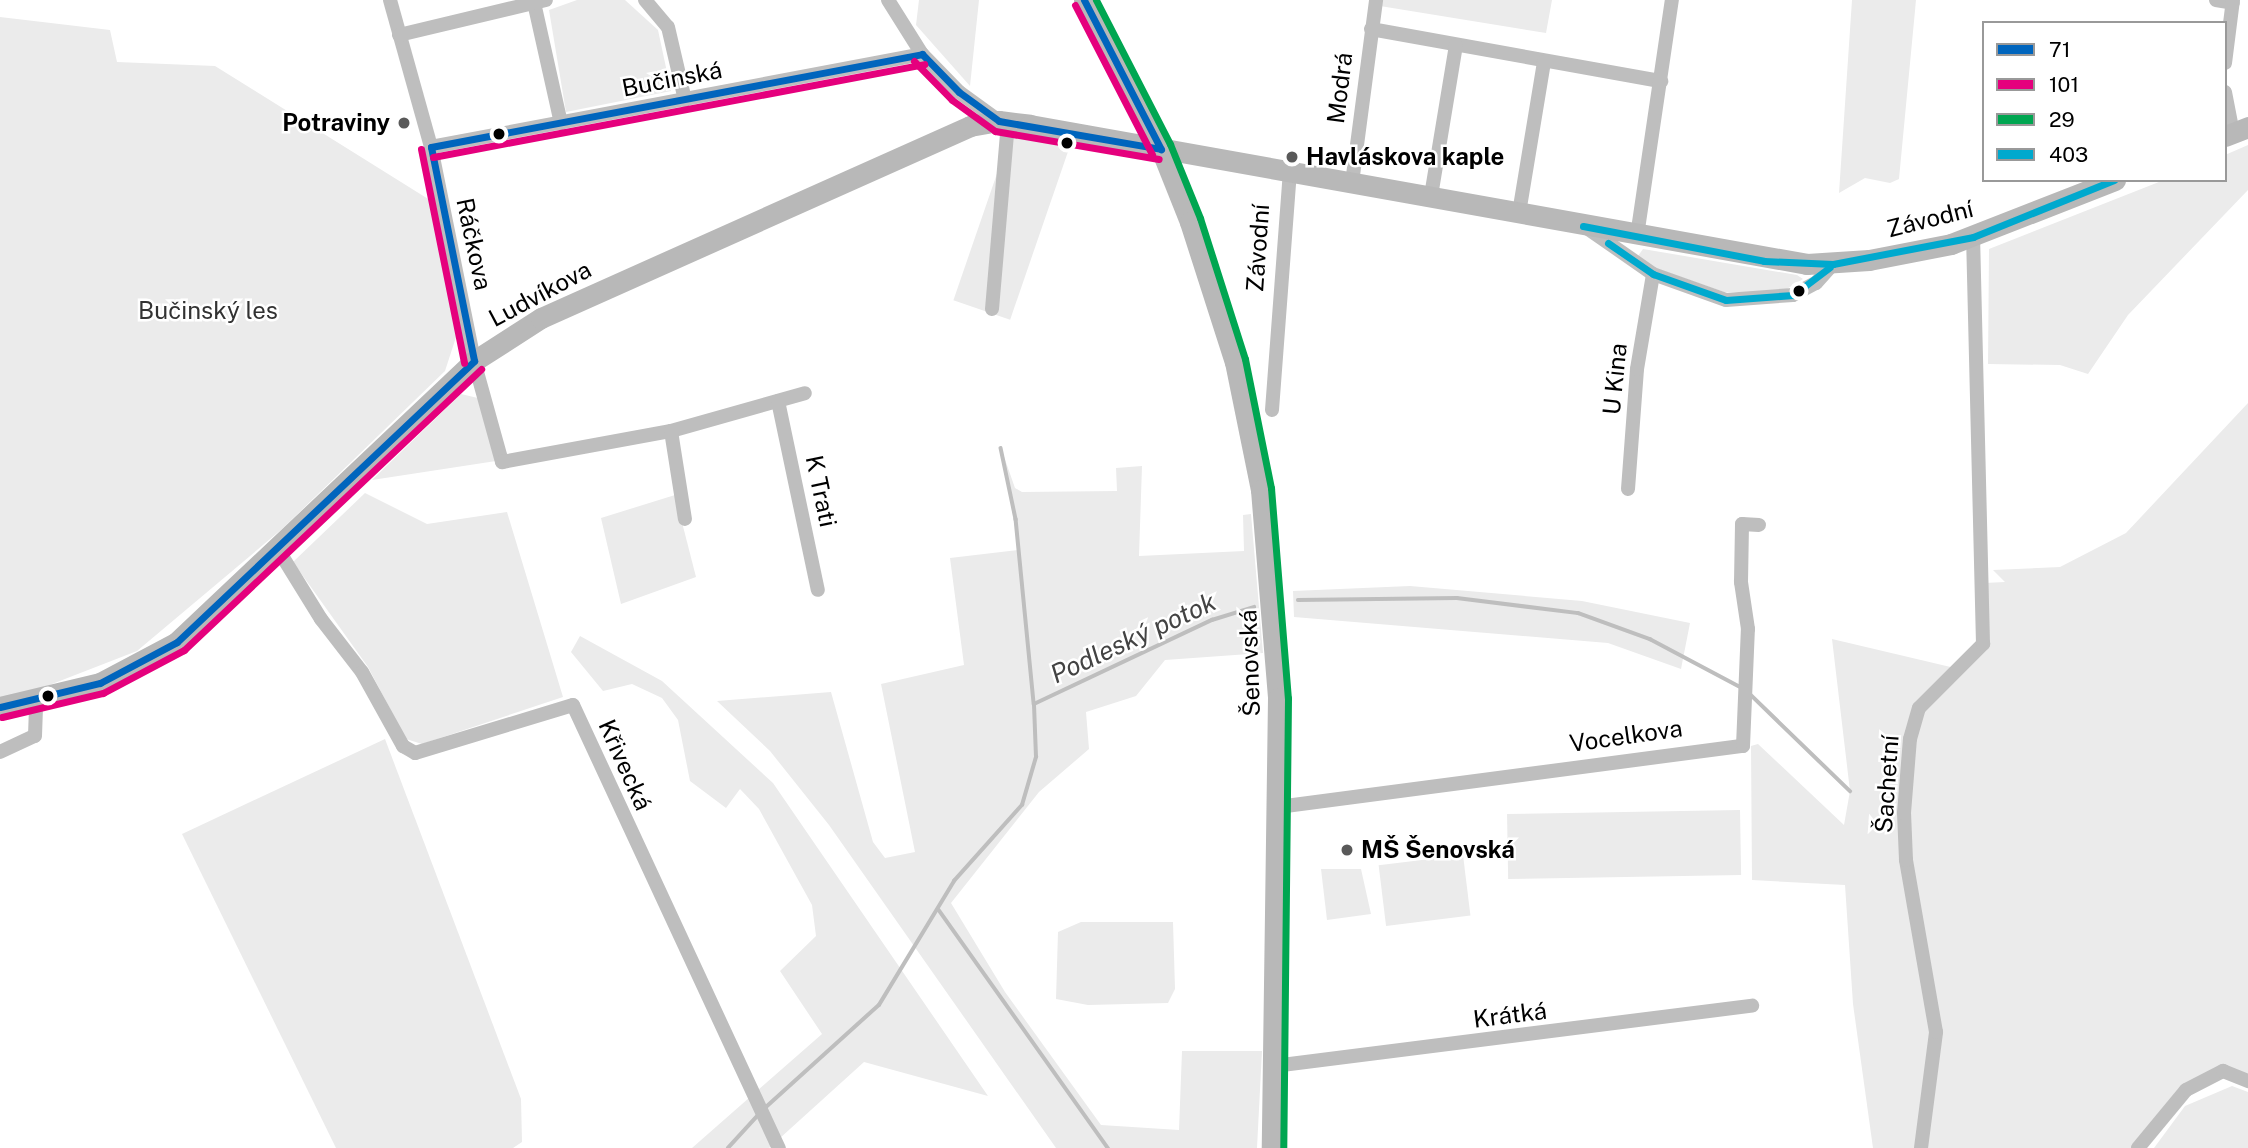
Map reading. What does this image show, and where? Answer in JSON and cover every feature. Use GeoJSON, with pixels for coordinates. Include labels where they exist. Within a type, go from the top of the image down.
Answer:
{"type":"FeatureCollection","features":[{"type":"Feature","properties":{"kind":"street","name":"Ráčkova"},"geometry":{"type":"LineString","coordinates":[[390,0],[431,148],[474,361],[502,462],[671,431]]}},
{"type":"Feature","properties":{"kind":"street"},"geometry":{"type":"LineString","coordinates":[[645,0],[668,27],[685,100]]}},
{"type":"Feature","properties":{"kind":"street"},"geometry":{"type":"LineString","coordinates":[[888,0],[922,54],[959,92],[1004,121],[992,309]]}},
{"type":"Feature","properties":{"kind":"street","name":"Šenovská"},"geometry":{"type":"LineString","coordinates":[[1084,0],[1161,149],[1214,292],[1255,454],[1274,602],[1278,807],[1272,1148]]}},
{"type":"Feature","properties":{"kind":"street","name":"Modrá"},"geometry":{"type":"LineString","coordinates":[[1352,183],[1376,0]]}},
{"type":"Feature","properties":{"kind":"street"},"geometry":{"type":"LineString","coordinates":[[1637,236],[1672,0]]}},
{"type":"Feature","properties":{"kind":"street"},"geometry":{"type":"LineString","coordinates":[[2216,0],[2233,1],[2227,48]]}},
{"type":"Feature","properties":{"kind":"street"},"geometry":{"type":"LineString","coordinates":[[400,35],[541,3],[561,123]]}},
{"type":"Feature","properties":{"kind":"street"},"geometry":{"type":"LineString","coordinates":[[1371,29],[1661,81]]}},
{"type":"Feature","properties":{"kind":"street"},"geometry":{"type":"LineString","coordinates":[[1431,196],[1455,45]]}},
{"type":"Feature","properties":{"kind":"street","name":"Bučinská"},"geometry":{"type":"LineString","coordinates":[[431,148],[922,54]]}},
{"type":"Feature","properties":{"kind":"street"},"geometry":{"type":"LineString","coordinates":[[1519,213],[1544,62]]}},
{"type":"Feature","properties":{"kind":"street"},"geometry":{"type":"LineString","coordinates":[[2227,99],[2236,132]]}},
{"type":"Feature","properties":{"kind":"street","name":"Ludvíkova"},"geometry":{"type":"LineString","coordinates":[[0,707],[68,694],[141,665],[202,624],[474,361],[541,318],[940,137],[1004,121],[1161,149]]}},
{"type":"Feature","properties":{"kind":"street","name":"Závodní"},"geometry":{"type":"LineString","coordinates":[[1161,149],[1431,196],[1764,261],[1833,264],[1973,237],[2110,182]]}},
{"type":"Feature","properties":{"kind":"street","name":"Závodní"},"geometry":{"type":"LineString","coordinates":[[1272,410],[1290,173]]}},
{"type":"Feature","properties":{"kind":"street","name":"Závodní"},"geometry":{"type":"LineString","coordinates":[[1583,226],[1653,274],[1699,294],[1751,301],[1800,292],[1833,264]]}},
{"type":"Feature","properties":{"kind":"street","name":"Šachetní"},"geometry":{"type":"LineString","coordinates":[[1921,1148],[1936,1032],[1906,860],[1904,813],[1910,739],[1919,708],[1983,644],[1973,237]]}},
{"type":"Feature","properties":{"kind":"street","name":"U Kina"},"geometry":{"type":"LineString","coordinates":[[1628,489],[1637,369],[1653,274]]}},
{"type":"Feature","properties":{"kind":"street"},"geometry":{"type":"LineString","coordinates":[[685,519],[671,431],[806,393]]}},
{"type":"Feature","properties":{"kind":"street","name":"K Trati"},"geometry":{"type":"LineString","coordinates":[[778,401],[818,590]]}},
{"type":"Feature","properties":{"kind":"street","name":"Vocelkova"},"geometry":{"type":"LineString","coordinates":[[1278,807],[1743,746],[1746,688],[1742,524],[1759,525]]}},
{"type":"Feature","properties":{"kind":"street","name":"Křivecká"},"geometry":{"type":"LineString","coordinates":[[279,551],[321,619],[362,672],[403,746],[415,752],[573,705],[778,1142]]}},
{"type":"Feature","properties":{"kind":"street"},"geometry":{"type":"LineString","coordinates":[[0,752],[35,736],[36,700]]}},
{"type":"Feature","properties":{"kind":"street","name":"Krátká"},"geometry":{"type":"LineString","coordinates":[[1274,1066],[1752,1006]]}},
{"type":"Feature","properties":{"kind":"street"},"geometry":{"type":"LineString","coordinates":[[2138,1148],[2186,1090],[2223,1071],[2248,1082]]}},
{"type":"Feature","properties":{"kind":"green space"},"geometry":{"type":"Polygon","coordinates":[[[577,0],[625,0],[658,30],[671,91],[566,112],[549,10],[577,0]]]}},
{"type":"Feature","properties":{"kind":"green space"},"geometry":{"type":"Polygon","coordinates":[[[919,0],[979,0],[970,86],[916,25],[919,0]]]}},
{"type":"Feature","properties":{"kind":"green space"},"geometry":{"type":"Polygon","coordinates":[[[1381,0],[1552,0],[1546,33],[1380,6],[1381,0]]]}},
{"type":"Feature","properties":{"kind":"green space"},"geometry":{"type":"Polygon","coordinates":[[[1852,0],[1916,0],[1899,179],[1890,183],[1865,178],[1839,193],[1852,0]]]}},
{"type":"Feature","properties":{"kind":"green space","name":"Bučinský les"},"geometry":{"type":"Polygon","coordinates":[[[0,17],[110,30],[117,62],[215,66],[433,202],[457,334],[445,371],[282,529],[137,651],[34,691],[0,698],[0,17]]]}},
{"type":"Feature","properties":{"kind":"green space"},"geometry":{"type":"Polygon","coordinates":[[[1012,130],[1069,150],[1010,320],[953,300],[1012,130]]]}},
{"type":"Feature","properties":{"kind":"green space"},"geometry":{"type":"Polygon","coordinates":[[[2248,145],[2248,190],[2128,315],[2088,374],[2060,365],[1988,364],[1989,249],[2159,182],[2227,182],[2227,154],[2248,145]]]}},
{"type":"Feature","properties":{"kind":"green space"},"geometry":{"type":"Polygon","coordinates":[[[1643,249],[1797,275],[1803,279],[1782,292],[1724,292],[1655,268],[1638,256],[1643,249]]]}},
{"type":"Feature","properties":{"kind":"green space"},"geometry":{"type":"Polygon","coordinates":[[[461,394],[482,399],[496,461],[372,480],[461,394]]]}},
{"type":"Feature","properties":{"kind":"green space"},"geometry":{"type":"Polygon","coordinates":[[[2248,403],[2248,1081],[2223,1071],[2186,1089],[2138,1148],[1873,1148],[1853,1004],[1845,885],[1752,880],[1751,746],[1758,744],[1844,825],[1850,791],[1832,639],[1959,669],[1983,644],[1984,583],[2005,582],[1993,570],[2060,567],[2126,533],[2248,403]]]}},
{"type":"Feature","properties":{"kind":"green space"},"geometry":{"type":"Polygon","coordinates":[[[1001,448],[1015,488],[1022,492],[1117,491],[1116,468],[1142,466],[1139,556],[1244,551],[1243,515],[1251,514],[1263,653],[1165,660],[1136,696],[1086,712],[1089,749],[1039,792],[951,903],[1005,992],[1101,1125],[1179,1130],[1182,1051],[1262,1051],[1257,1148],[1056,1148],[829,825],[770,751],[717,701],[831,692],[873,842],[885,858],[915,852],[881,684],[964,665],[950,558],[1019,550],[1001,448]]]}},
{"type":"Feature","properties":{"kind":"green space"},"geometry":{"type":"Polygon","coordinates":[[[365,493],[427,524],[507,512],[563,697],[422,744],[406,739],[368,667],[293,562],[365,493]]]}},
{"type":"Feature","properties":{"kind":"green space"},"geometry":{"type":"Polygon","coordinates":[[[675,495],[696,577],[621,604],[601,518],[675,495]]]}},
{"type":"Feature","properties":{"kind":"green space"},"geometry":{"type":"Polygon","coordinates":[[[1410,586],[1582,601],[1690,623],[1681,669],[1608,643],[1294,617],[1293,591],[1410,586]]]}},
{"type":"Feature","properties":{"kind":"green space"},"geometry":{"type":"Polygon","coordinates":[[[580,636],[662,681],[773,783],[988,1096],[864,1062],[769,1148],[692,1148],[822,1034],[780,971],[816,936],[812,905],[759,809],[740,789],[726,808],[690,781],[678,720],[662,698],[632,684],[603,691],[571,652],[580,636]]]}},
{"type":"Feature","properties":{"kind":"green space"},"geometry":{"type":"Polygon","coordinates":[[[385,739],[521,1099],[522,1142],[513,1148],[336,1148],[182,834],[385,739]]]}},
{"type":"Feature","properties":{"kind":"green space"},"geometry":{"type":"Polygon","coordinates":[[[1740,810],[1741,875],[1508,879],[1507,814],[1740,810]]]}},
{"type":"Feature","properties":{"kind":"green space"},"geometry":{"type":"Polygon","coordinates":[[[1463,855],[1470,916],[1386,926],[1379,865],[1463,855]]]}},
{"type":"Feature","properties":{"kind":"green space"},"geometry":{"type":"Polygon","coordinates":[[[1321,869],[1361,869],[1371,914],[1327,920],[1321,869]]]}},
{"type":"Feature","properties":{"kind":"green space"},"geometry":{"type":"Polygon","coordinates":[[[1081,922],[1173,922],[1175,989],[1168,1003],[1088,1005],[1056,999],[1058,932],[1081,922]]]}},
{"type":"Feature","properties":{"kind":"green space"},"geometry":{"type":"Polygon","coordinates":[[[2232,1086],[2248,1092],[2248,1148],[2154,1148],[2185,1106],[2232,1086]]]}},
{"type":"Feature","properties":{"kind":"waterway"},"geometry":{"type":"LineString","coordinates":[[1001,448],[1016,519],[1034,704]]}},
{"type":"Feature","properties":{"kind":"waterway","name":"Podleský potok"},"geometry":{"type":"LineString","coordinates":[[1298,600],[1457,598],[1578,613],[1650,639],[1742,688]]}},
{"type":"Feature","properties":{"kind":"waterway","name":"Podleský potok"},"geometry":{"type":"LineString","coordinates":[[766,1107],[879,1005],[954,881],[1022,805],[1036,757],[1034,704],[1212,620],[1254,607]]}},
{"type":"Feature","properties":{"kind":"waterway","name":"Podleský potok"},"geometry":{"type":"LineString","coordinates":[[1749,693],[1850,791]]}},
{"type":"Feature","properties":{"kind":"waterway"},"geometry":{"type":"LineString","coordinates":[[939,910],[1108,1148]]}},
{"type":"Feature","properties":{"kind":"waterway","name":"Podleský potok"},"geometry":{"type":"LineString","coordinates":[[728,1148],[759,1114]]}},
{"type":"Feature","properties":{"kind":"transit line","name":"71"},"geometry":{"type":"LineString","coordinates":[[1084,0],[1161,149]]}},
{"type":"Feature","properties":{"kind":"transit line","name":"29"},"geometry":{"type":"LineString","coordinates":[[1096,0],[1170,144],[1200,218],[1245,359],[1271,488],[1288,698],[1283,1148]]}},
{"type":"Feature","properties":{"kind":"transit line","name":"101"},"geometry":{"type":"LineString","coordinates":[[1075,5],[1152,154]]}},
{"type":"Feature","properties":{"kind":"transit line","name":"71"},"geometry":{"type":"LineString","coordinates":[[922,54],[959,92],[999,121],[1161,149]]}},
{"type":"Feature","properties":{"kind":"transit line","name":"71"},"geometry":{"type":"LineString","coordinates":[[431,147],[922,54]]}},
{"type":"Feature","properties":{"kind":"transit line","name":"101"},"geometry":{"type":"LineString","coordinates":[[914,61],[952,100],[995,131],[1159,159]]}},
{"type":"Feature","properties":{"kind":"transit line","name":"101"},"geometry":{"type":"LineString","coordinates":[[433,157],[924,64]]}},
{"type":"Feature","properties":{"kind":"transit line","name":"71"},"geometry":{"type":"LineString","coordinates":[[431,147],[474,361]]}},
{"type":"Feature","properties":{"kind":"transit line","name":"101"},"geometry":{"type":"LineString","coordinates":[[421,149],[464,363]]}},
{"type":"Feature","properties":{"kind":"transit line","name":"403"},"geometry":{"type":"LineString","coordinates":[[1583,226],[1764,261],[1833,264],[1973,237],[2109,182]]}},
{"type":"Feature","properties":{"kind":"transit line","name":"403"},"geometry":{"type":"LineString","coordinates":[[1608,243],[1653,274],[1726,300],[1793,295],[1830,267]]}},
{"type":"Feature","properties":{"kind":"transit line","name":"71"},"geometry":{"type":"LineString","coordinates":[[0,707],[100,683],[177,642],[474,361]]}},
{"type":"Feature","properties":{"kind":"transit line","name":"101"},"geometry":{"type":"LineString","coordinates":[[2,717],[103,693],[184,650],[481,369]]}},
{"type":"Feature","properties":{"kind":"place","name":"Potraviny"},"geometry":{"type":"Point","coordinates":[404,123]}},
{"type":"Feature","properties":{"kind":"place","name":"Havláskova kaple"},"geometry":{"type":"Point","coordinates":[1292,157]}},
{"type":"Feature","properties":{"kind":"place","name":"MŠ Šenovská"},"geometry":{"type":"Point","coordinates":[1347,850]}}]}
